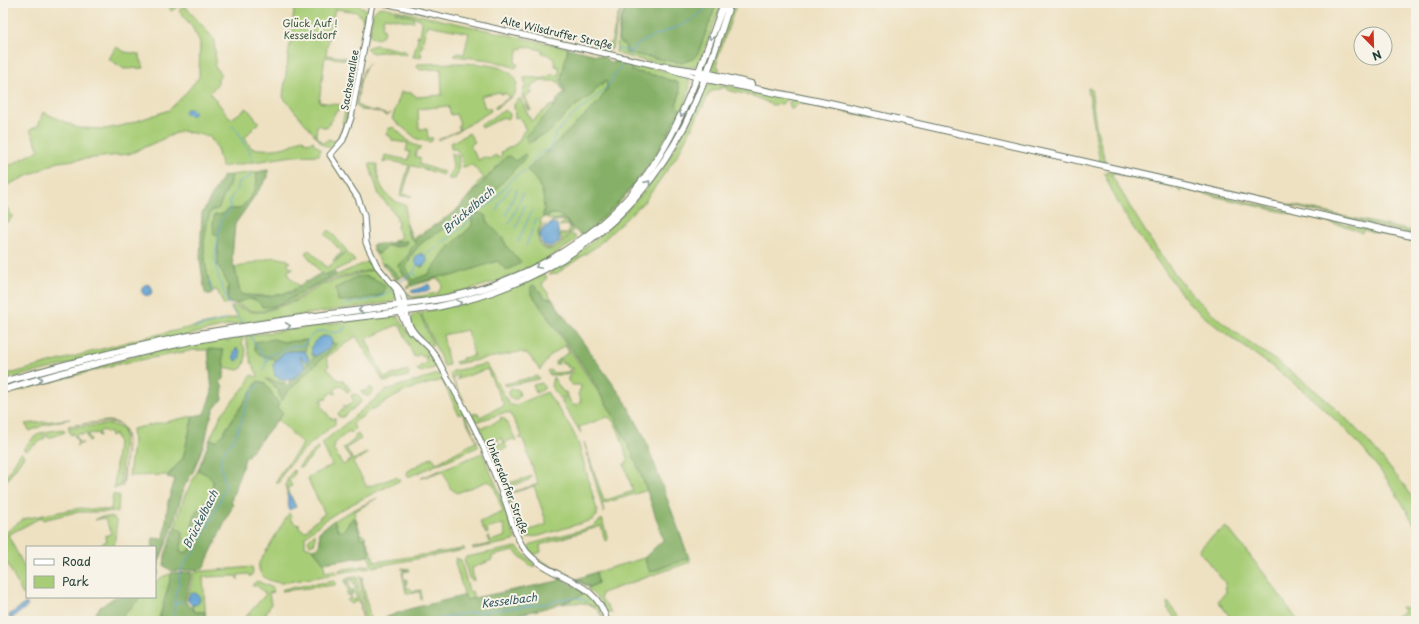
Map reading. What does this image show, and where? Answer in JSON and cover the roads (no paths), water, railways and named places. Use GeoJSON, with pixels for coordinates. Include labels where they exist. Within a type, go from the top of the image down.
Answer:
{"type":"FeatureCollection","features":[{"type":"Feature","properties":{"kind":"main road"},"geometry":{"type":"LineString","coordinates":[[248,329],[463,294],[516,277],[557,256],[587,236],[622,204],[649,171],[672,136],[724,3]]}},
{"type":"Feature","properties":{"kind":"main road"},"geometry":{"type":"LineString","coordinates":[[3,382],[127,349],[237,330],[400,312],[464,302],[506,288],[545,270],[596,236],[624,210],[660,167],[685,125],[705,76],[730,3]]}},
{"type":"Feature","properties":{"kind":"main road","name":"Alte Wilsdruffer Straße"},"geometry":{"type":"LineString","coordinates":[[697,74],[1416,237]]}},
{"type":"Feature","properties":{"kind":"main road"},"geometry":{"type":"LineString","coordinates":[[3,390],[123,356],[237,330]]}},
{"type":"Feature","properties":{"kind":"street","name":"Sachsenallee"},"geometry":{"type":"LineString","coordinates":[[330,155],[343,140],[352,118],[372,3]]}},
{"type":"Feature","properties":{"kind":"street","name":"Alte Wilsdruffer Straße"},"geometry":{"type":"LineString","coordinates":[[384,3],[697,74]]}},
{"type":"Feature","properties":{"kind":"street","name":"Unkersdorfer Straße"},"geometry":{"type":"LineString","coordinates":[[330,155],[358,198],[364,215],[366,243],[372,257],[377,266],[393,283],[407,311],[410,327],[420,340]]}},
{"type":"Feature","properties":{"kind":"street","name":"Unkersdorfer Straße"},"geometry":{"type":"LineString","coordinates":[[403,304],[400,312],[411,333],[434,353],[484,447],[517,536],[526,552],[540,565],[582,586],[591,593],[600,603],[607,621]]}},
{"type":"Feature","properties":{"kind":"water"},"geometry":{"type":"Polygon","coordinates":[[[186,109],[192,109],[195,113],[192,116],[185,114],[184,112],[186,109]]]}},
{"type":"Feature","properties":{"kind":"water"},"geometry":{"type":"Polygon","coordinates":[[[552,223],[557,224],[560,240],[554,245],[547,246],[542,243],[540,235],[544,228],[552,223]]]}},
{"type":"Feature","properties":{"kind":"water"},"geometry":{"type":"Polygon","coordinates":[[[419,254],[423,254],[427,260],[423,266],[419,266],[415,262],[415,258],[419,254]]]}},
{"type":"Feature","properties":{"kind":"water"},"geometry":{"type":"Polygon","coordinates":[[[429,284],[431,290],[414,293],[411,291],[422,287],[423,289],[423,287],[429,284]]]}},
{"type":"Feature","properties":{"kind":"water"},"geometry":{"type":"Polygon","coordinates":[[[145,285],[149,285],[151,286],[151,294],[145,295],[142,292],[142,288],[145,285]]]}},
{"type":"Feature","properties":{"kind":"water"},"geometry":{"type":"Polygon","coordinates":[[[323,336],[331,337],[332,343],[328,349],[315,356],[312,355],[313,343],[323,336]]]}},
{"type":"Feature","properties":{"kind":"water"},"geometry":{"type":"Polygon","coordinates":[[[237,348],[240,351],[240,358],[237,361],[234,359],[234,352],[237,348]]]}},
{"type":"Feature","properties":{"kind":"water"},"geometry":{"type":"Polygon","coordinates":[[[289,351],[305,351],[309,359],[307,363],[299,355],[306,367],[292,379],[284,380],[275,376],[273,365],[281,355],[289,351]]]}},
{"type":"Feature","properties":{"kind":"water"},"geometry":{"type":"Polygon","coordinates":[[[289,493],[296,507],[289,510],[287,494],[289,493]]]}},
{"type":"Feature","properties":{"kind":"water"},"geometry":{"type":"Polygon","coordinates":[[[192,593],[196,593],[200,599],[196,605],[192,605],[188,601],[188,597],[192,593]]]}},
{"type":"Feature","properties":{"kind":"water"},"geometry":{"type":"Polygon","coordinates":[[[26,603],[28,606],[11,619],[9,615],[26,603]]]}},
{"type":"Feature","properties":{"kind":"waterway","name":"Brückelbach"},"geometry":{"type":"LineString","coordinates":[[629,55],[635,47],[643,41],[691,20],[701,13],[709,3]]}},
{"type":"Feature","properties":{"kind":"waterway"},"geometry":{"type":"LineString","coordinates":[[601,48],[611,48]]}},
{"type":"Feature","properties":{"kind":"waterway"},"geometry":{"type":"LineString","coordinates":[[618,49],[631,51]]}},
{"type":"Feature","properties":{"kind":"waterway","name":"Brückelbach"},"geometry":{"type":"LineString","coordinates":[[425,256],[462,228],[477,212],[492,203],[512,178],[524,171],[541,152],[550,149],[553,139],[559,130],[611,82],[614,75],[624,63]]}},
{"type":"Feature","properties":{"kind":"waterway"},"geometry":{"type":"LineString","coordinates":[[232,126],[238,132],[244,144],[250,151],[252,161]]}},
{"type":"Feature","properties":{"kind":"waterway"},"geometry":{"type":"LineString","coordinates":[[229,305],[219,279],[215,258],[221,220],[229,211],[231,197],[238,189],[238,183],[253,175]]}},
{"type":"Feature","properties":{"kind":"waterway"},"geometry":{"type":"LineString","coordinates":[[497,211],[499,203],[511,187]]}},
{"type":"Feature","properties":{"kind":"waterway"},"geometry":{"type":"LineString","coordinates":[[506,215],[517,189]]}},
{"type":"Feature","properties":{"kind":"waterway"},"geometry":{"type":"LineString","coordinates":[[509,224],[523,193]]}},
{"type":"Feature","properties":{"kind":"waterway"},"geometry":{"type":"LineString","coordinates":[[516,228],[525,205]]}},
{"type":"Feature","properties":{"kind":"waterway"},"geometry":{"type":"LineString","coordinates":[[518,242],[532,210]]}},
{"type":"Feature","properties":{"kind":"waterway"},"geometry":{"type":"LineString","coordinates":[[526,246],[536,219]]}},
{"type":"Feature","properties":{"kind":"waterway","name":"Brückelbach"},"geometry":{"type":"LineString","coordinates":[[400,282],[413,273],[418,262]]}},
{"type":"Feature","properties":{"kind":"waterway","name":"Brückelbach"},"geometry":{"type":"LineString","coordinates":[[413,273],[417,276]]}},
{"type":"Feature","properties":{"kind":"waterway"},"geometry":{"type":"LineString","coordinates":[[209,280],[213,293]]}},
{"type":"Feature","properties":{"kind":"waterway","name":"Brückelbach"},"geometry":{"type":"LineString","coordinates":[[343,306],[382,296],[392,289]]}},
{"type":"Feature","properties":{"kind":"waterway"},"geometry":{"type":"LineString","coordinates":[[230,308],[244,324]]}},
{"type":"Feature","properties":{"kind":"waterway"},"geometry":{"type":"LineString","coordinates":[[194,328],[227,319]]}},
{"type":"Feature","properties":{"kind":"waterway","name":"Brückelbach"},"geometry":{"type":"LineString","coordinates":[[263,371],[269,356],[291,346],[303,346],[311,336],[317,332],[323,331],[335,333],[344,330],[345,326]]}},
{"type":"Feature","properties":{"kind":"waterway"},"geometry":{"type":"LineString","coordinates":[[249,334],[266,360]]}},
{"type":"Feature","properties":{"kind":"waterway","name":"Brückelbach"},"geometry":{"type":"LineString","coordinates":[[171,621],[174,617],[175,596],[178,588],[180,572],[184,563],[195,551],[218,505],[225,487],[220,461],[223,453],[235,437],[251,394],[260,383]]}},
{"type":"Feature","properties":{"kind":"waterway","name":"Kesselbach"},"geometry":{"type":"LineString","coordinates":[[433,621],[454,615],[544,604],[567,598],[578,598],[587,601]]}},
{"type":"Feature","properties":{"kind":"waterway"},"geometry":{"type":"LineString","coordinates":[[175,603],[180,603],[183,600]]}},
{"type":"Feature","properties":{"kind":"park label","name":"Glück Auf ! Kesselsdorf"},"geometry":{"type":"Point","coordinates":[310,28]}}]}
